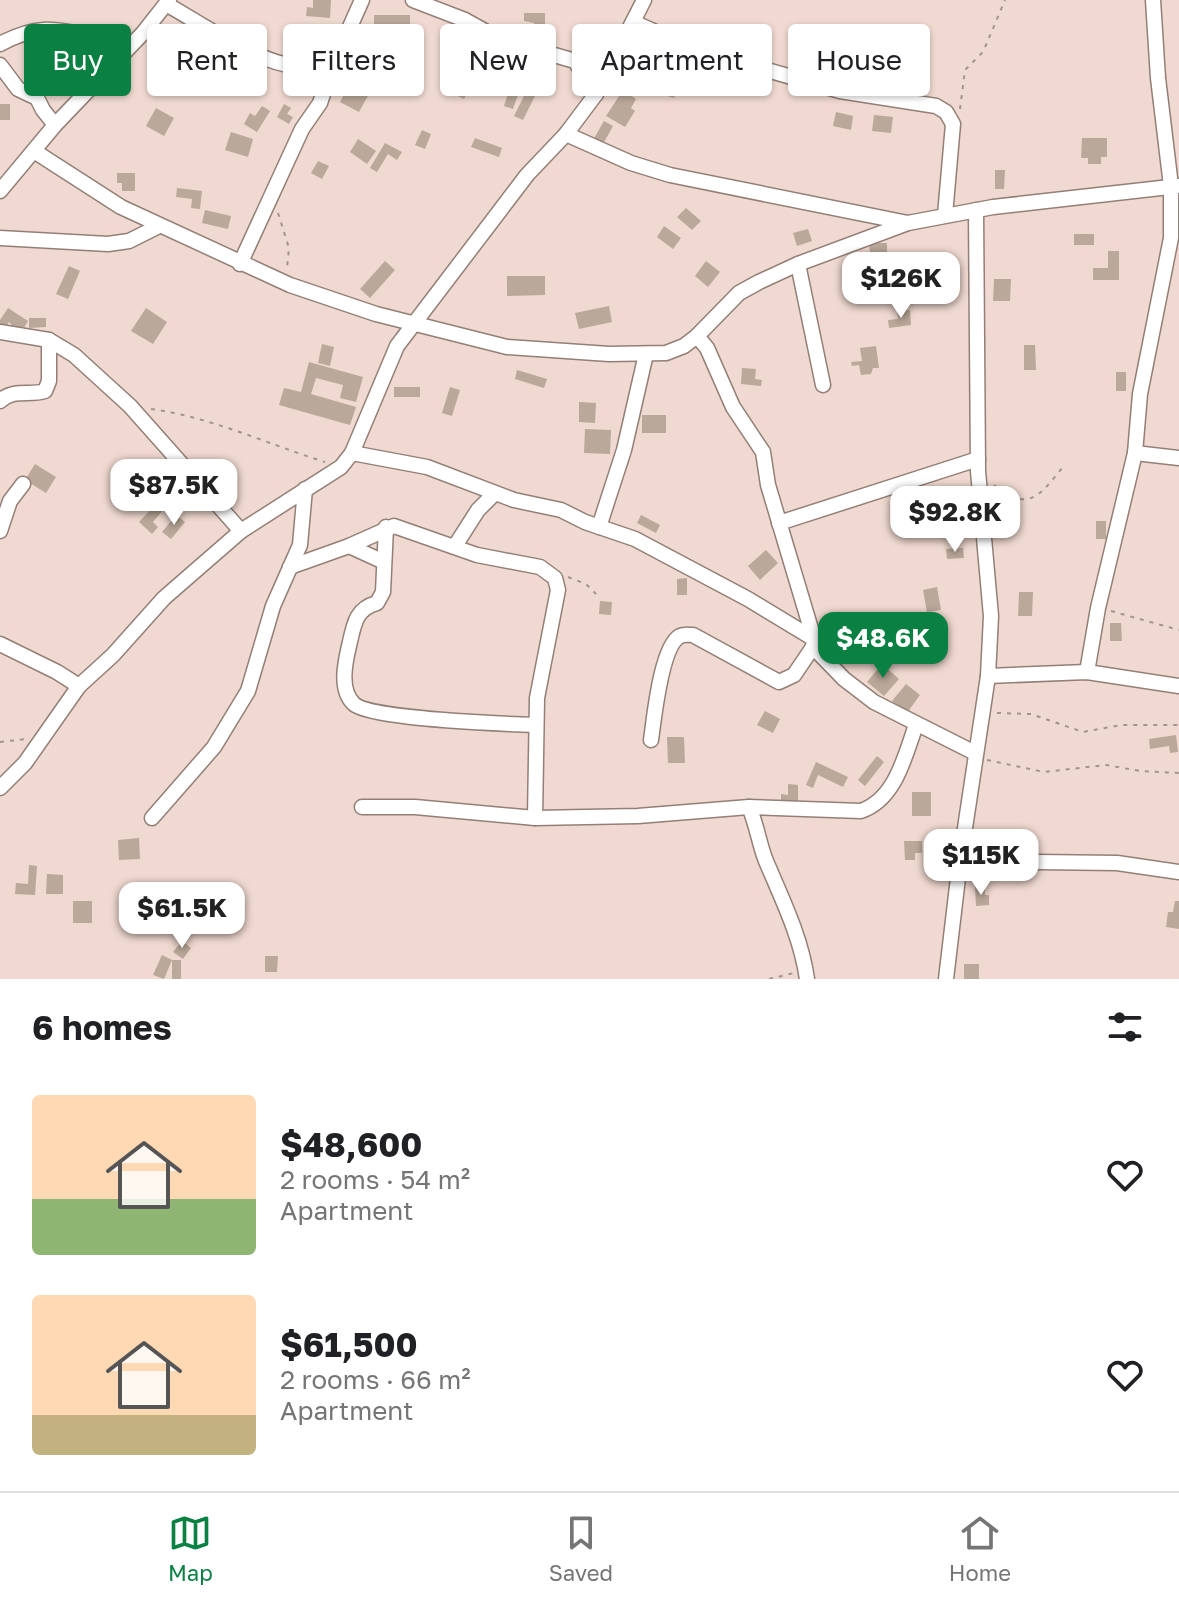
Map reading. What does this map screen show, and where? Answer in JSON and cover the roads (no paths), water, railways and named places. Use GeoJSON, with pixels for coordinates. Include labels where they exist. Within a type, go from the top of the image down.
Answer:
{"type":"FeatureCollection","features":[{"type":"Feature","properties":{"kind":"street"},"geometry":{"type":"LineString","coordinates":[[351,24],[362,0]]}},
{"type":"Feature","properties":{"kind":"street"},"geometry":{"type":"LineString","coordinates":[[413,0],[465,20],[499,39],[572,60]]}},
{"type":"Feature","properties":{"kind":"street"},"geometry":{"type":"LineString","coordinates":[[644,0],[633,22],[694,49],[840,91],[936,106],[946,112],[953,124],[945,215]]}},
{"type":"Feature","properties":{"kind":"street"},"geometry":{"type":"LineString","coordinates":[[1087,672],[1098,608],[1135,453],[1140,394],[1171,238],[1175,186],[1158,78],[1153,0]]}},
{"type":"Feature","properties":{"kind":"street"},"geometry":{"type":"LineString","coordinates":[[131,44],[168,2],[275,64],[283,66]]}},
{"type":"Feature","properties":{"kind":"street"},"geometry":{"type":"LineString","coordinates":[[0,44],[24,32]]}},
{"type":"Feature","properties":{"kind":"street"},"geometry":{"type":"LineString","coordinates":[[0,65],[18,89],[37,98],[55,125]]}},
{"type":"Feature","properties":{"kind":"street"},"geometry":{"type":"LineString","coordinates":[[0,191],[82,96]]}},
{"type":"Feature","properties":{"kind":"street"},"geometry":{"type":"LineString","coordinates":[[240,264],[302,129],[322,96]]}},
{"type":"Feature","properties":{"kind":"street"},"geometry":{"type":"LineString","coordinates":[[0,788],[25,763],[79,686],[113,655],[164,598],[241,531],[341,467],[352,453],[385,370],[412,323],[527,175],[566,134],[594,96]]}},
{"type":"Feature","properties":{"kind":"street"},"geometry":{"type":"LineString","coordinates":[[566,134],[631,163],[670,175],[908,223]]}},
{"type":"Feature","properties":{"kind":"street"},"geometry":{"type":"LineString","coordinates":[[34,151],[99,194],[159,226],[290,285],[412,323],[507,347],[609,354],[666,353],[684,346],[739,293],[798,264],[908,223],[976,210],[1175,186]]}},
{"type":"Feature","properties":{"kind":"street"},"geometry":{"type":"LineString","coordinates":[[946,979],[988,676],[991,616],[978,465],[976,210]]}},
{"type":"Feature","properties":{"kind":"street"},"geometry":{"type":"LineString","coordinates":[[0,238],[108,244],[129,241],[159,226]]}},
{"type":"Feature","properties":{"kind":"street"},"geometry":{"type":"LineString","coordinates":[[798,264],[823,385]]}},
{"type":"Feature","properties":{"kind":"street"},"geometry":{"type":"LineString","coordinates":[[0,332],[49,340],[74,355],[130,406],[241,531]]}},
{"type":"Feature","properties":{"kind":"street"},"geometry":{"type":"LineString","coordinates":[[651,740],[667,657],[680,636],[693,635],[779,682],[794,675],[814,643],[768,485],[763,452],[733,407],[707,348],[697,336]]}},
{"type":"Feature","properties":{"kind":"street"},"geometry":{"type":"LineString","coordinates":[[0,401],[20,392],[45,391],[49,381],[49,340]]}},
{"type":"Feature","properties":{"kind":"street"},"geometry":{"type":"LineString","coordinates":[[599,527],[624,450],[646,354]]}},
{"type":"Feature","properties":{"kind":"street"},"geometry":{"type":"LineString","coordinates":[[352,453],[427,467],[494,494],[561,510],[635,539],[748,599],[814,643],[857,690],[975,755]]}},
{"type":"Feature","properties":{"kind":"street"},"geometry":{"type":"LineString","coordinates":[[1135,453],[1179,458]]}},
{"type":"Feature","properties":{"kind":"street"},"geometry":{"type":"LineString","coordinates":[[779,523],[978,465]]}},
{"type":"Feature","properties":{"kind":"street"},"geometry":{"type":"LineString","coordinates":[[0,531],[10,501],[23,484]]}},
{"type":"Feature","properties":{"kind":"street"},"geometry":{"type":"LineString","coordinates":[[152,818],[214,747],[248,691],[273,606],[303,533],[305,489]]}},
{"type":"Feature","properties":{"kind":"street"},"geometry":{"type":"LineString","coordinates":[[455,546],[478,510],[494,494]]}},
{"type":"Feature","properties":{"kind":"street"},"geometry":{"type":"LineString","coordinates":[[290,567],[349,546],[386,527],[401,528],[477,555],[540,567],[555,578],[558,590],[540,672],[535,818]]}},
{"type":"Feature","properties":{"kind":"street"},"geometry":{"type":"LineString","coordinates":[[386,527],[381,599],[361,610],[351,636],[344,678],[351,702],[359,708],[394,714],[536,725]]}},
{"type":"Feature","properties":{"kind":"street"},"geometry":{"type":"LineString","coordinates":[[349,546],[384,562]]}},
{"type":"Feature","properties":{"kind":"street"},"geometry":{"type":"LineString","coordinates":[[0,644],[79,686]]}},
{"type":"Feature","properties":{"kind":"street"},"geometry":{"type":"LineString","coordinates":[[988,676],[1087,672],[1179,686]]}},
{"type":"Feature","properties":{"kind":"street"},"geometry":{"type":"LineString","coordinates":[[362,807],[415,807],[535,818],[638,816],[749,807],[840,812],[871,807],[883,798],[899,772],[916,725]]}},
{"type":"Feature","properties":{"kind":"street"},"geometry":{"type":"LineString","coordinates":[[749,807],[767,863],[787,906],[806,973]]}},
{"type":"Feature","properties":{"kind":"street"},"geometry":{"type":"LineString","coordinates":[[960,861],[1117,863],[1179,872]]}}]}
